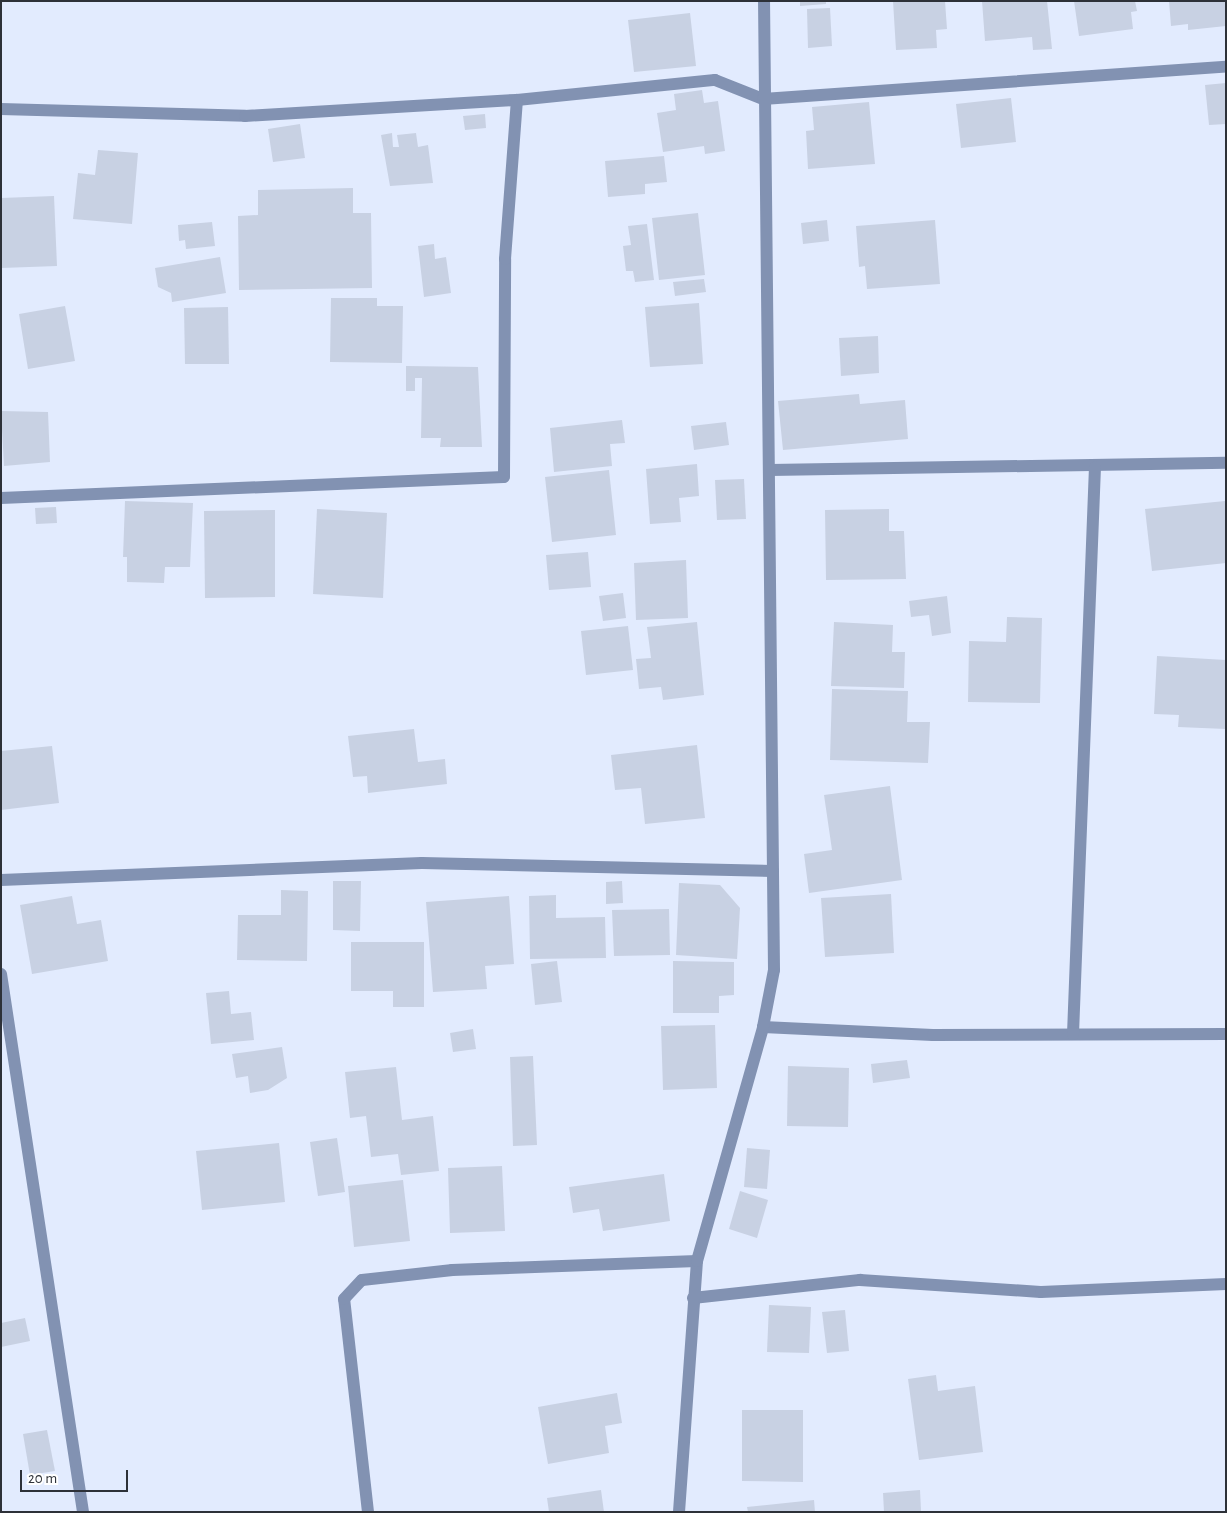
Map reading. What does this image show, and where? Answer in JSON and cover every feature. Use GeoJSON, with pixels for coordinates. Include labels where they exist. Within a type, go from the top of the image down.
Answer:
{"type":"FeatureCollection","features":[{"type":"Feature","properties":{"kind":"street"},"geometry":{"type":"LineString","coordinates":[[679,1512],[697,1261],[763,1028],[774,970],[770,470],[763,99],[764,1]]}},
{"type":"Feature","properties":{"kind":"street"},"geometry":{"type":"LineString","coordinates":[[1,109],[244,116],[517,100],[715,80],[763,99],[1226,68]]}},
{"type":"Feature","properties":{"kind":"street"},"geometry":{"type":"LineString","coordinates":[[1,498],[504,477],[505,259],[517,100]]}},
{"type":"Feature","properties":{"kind":"street"},"geometry":{"type":"LineString","coordinates":[[770,470],[1095,467],[1226,463]]}},
{"type":"Feature","properties":{"kind":"street"},"geometry":{"type":"LineString","coordinates":[[1072,1034],[1095,467]]}},
{"type":"Feature","properties":{"kind":"street"},"geometry":{"type":"LineString","coordinates":[[1,880],[422,863],[773,871]]}},
{"type":"Feature","properties":{"kind":"street"},"geometry":{"type":"LineString","coordinates":[[1,974],[82,1512]]}},
{"type":"Feature","properties":{"kind":"street"},"geometry":{"type":"LineString","coordinates":[[763,1028],[1072,1034],[1226,1034]]}},
{"type":"Feature","properties":{"kind":"street"},"geometry":{"type":"LineString","coordinates":[[368,1512],[344,1299],[362,1280],[452,1270],[697,1261]]}},
{"type":"Feature","properties":{"kind":"street"},"geometry":{"type":"LineString","coordinates":[[693,1298],[860,1280],[1041,1292],[1226,1284]]}},
{"type":"Feature","properties":{"kind":"building"},"geometry":{"type":"Polygon","coordinates":[[[800,1],[826,1],[826,4],[800,6],[800,1]]]}},
{"type":"Feature","properties":{"kind":"building"},"geometry":{"type":"Polygon","coordinates":[[[893,1],[945,1],[947,29],[936,30],[937,48],[896,50],[893,1]]]}},
{"type":"Feature","properties":{"kind":"building"},"geometry":{"type":"Polygon","coordinates":[[[982,1],[1047,1],[1052,49],[1033,50],[1032,37],[985,41],[982,1]]]}},
{"type":"Feature","properties":{"kind":"building"},"geometry":{"type":"Polygon","coordinates":[[[1074,1],[1135,1],[1137,11],[1131,12],[1133,29],[1079,36],[1074,1]]]}},
{"type":"Feature","properties":{"kind":"building"},"geometry":{"type":"Polygon","coordinates":[[[1169,1],[1226,1],[1226,26],[1188,30],[1188,24],[1171,26],[1169,1]]]}},
{"type":"Feature","properties":{"kind":"building"},"geometry":{"type":"Polygon","coordinates":[[[830,8],[832,46],[808,48],[807,9],[830,8]]]}},
{"type":"Feature","properties":{"kind":"building"},"geometry":{"type":"Polygon","coordinates":[[[690,13],[696,66],[634,72],[628,20],[690,13]]]}},
{"type":"Feature","properties":{"kind":"building"},"geometry":{"type":"Polygon","coordinates":[[[1226,83],[1226,124],[1209,125],[1205,85],[1226,83]]]}},
{"type":"Feature","properties":{"kind":"building"},"geometry":{"type":"Polygon","coordinates":[[[702,90],[704,103],[718,101],[725,151],[705,154],[704,146],[663,152],[657,113],[676,110],[674,94],[702,90]]]}},
{"type":"Feature","properties":{"kind":"building"},"geometry":{"type":"Polygon","coordinates":[[[1011,98],[1016,142],[961,148],[956,104],[1011,98]]]}},
{"type":"Feature","properties":{"kind":"building"},"geometry":{"type":"Polygon","coordinates":[[[869,102],[875,164],[808,169],[806,131],[814,130],[812,107],[869,102]]]}},
{"type":"Feature","properties":{"kind":"building"},"geometry":{"type":"Polygon","coordinates":[[[485,114],[486,128],[465,130],[463,116],[485,114]]]}},
{"type":"Feature","properties":{"kind":"building"},"geometry":{"type":"Polygon","coordinates":[[[300,124],[305,158],[273,162],[268,129],[300,124]]]}},
{"type":"Feature","properties":{"kind":"building"},"geometry":{"type":"Polygon","coordinates":[[[392,133],[393,147],[399,147],[397,135],[416,133],[418,147],[428,145],[433,183],[390,186],[381,135],[392,133]]]}},
{"type":"Feature","properties":{"kind":"building"},"geometry":{"type":"Polygon","coordinates":[[[98,150],[138,153],[132,224],[73,219],[78,173],[95,175],[98,150]]]}},
{"type":"Feature","properties":{"kind":"building"},"geometry":{"type":"Polygon","coordinates":[[[664,156],[667,182],[645,184],[645,194],[608,197],[605,161],[664,156]]]}},
{"type":"Feature","properties":{"kind":"building"},"geometry":{"type":"Polygon","coordinates":[[[353,188],[353,213],[371,213],[372,288],[239,290],[238,216],[258,215],[258,190],[353,188]]]}},
{"type":"Feature","properties":{"kind":"building"},"geometry":{"type":"Polygon","coordinates":[[[54,196],[57,266],[1,268],[1,198],[54,196]]]}},
{"type":"Feature","properties":{"kind":"building"},"geometry":{"type":"Polygon","coordinates":[[[698,213],[705,275],[659,280],[652,218],[698,213]]]}},
{"type":"Feature","properties":{"kind":"building"},"geometry":{"type":"Polygon","coordinates":[[[827,220],[829,241],[803,244],[801,223],[827,220]]]}},
{"type":"Feature","properties":{"kind":"building"},"geometry":{"type":"Polygon","coordinates":[[[935,220],[940,284],[867,289],[865,266],[859,267],[856,226],[935,220]]]}},
{"type":"Feature","properties":{"kind":"building"},"geometry":{"type":"Polygon","coordinates":[[[212,222],[215,246],[186,249],[185,240],[179,241],[178,225],[212,222]]]}},
{"type":"Feature","properties":{"kind":"building"},"geometry":{"type":"Polygon","coordinates":[[[647,224],[654,280],[635,282],[633,271],[626,271],[623,246],[631,245],[628,226],[647,224]]]}},
{"type":"Feature","properties":{"kind":"building"},"geometry":{"type":"Polygon","coordinates":[[[434,244],[435,259],[446,257],[451,293],[424,297],[418,246],[434,244]]]}},
{"type":"Feature","properties":{"kind":"building"},"geometry":{"type":"Polygon","coordinates":[[[220,257],[226,293],[172,302],[171,293],[158,287],[155,268],[220,257]]]}},
{"type":"Feature","properties":{"kind":"building"},"geometry":{"type":"Polygon","coordinates":[[[704,279],[706,292],[675,296],[673,282],[704,279]]]}},
{"type":"Feature","properties":{"kind":"building"},"geometry":{"type":"Polygon","coordinates":[[[331,298],[377,298],[377,306],[403,306],[402,363],[330,362],[331,298]]]}},
{"type":"Feature","properties":{"kind":"building"},"geometry":{"type":"Polygon","coordinates":[[[699,303],[703,364],[650,367],[645,307],[699,303]]]}},
{"type":"Feature","properties":{"kind":"building"},"geometry":{"type":"Polygon","coordinates":[[[65,306],[75,361],[28,369],[19,314],[65,306]]]}},
{"type":"Feature","properties":{"kind":"building"},"geometry":{"type":"Polygon","coordinates":[[[228,307],[229,364],[185,364],[184,308],[228,307]]]}},
{"type":"Feature","properties":{"kind":"building"},"geometry":{"type":"Polygon","coordinates":[[[878,336],[879,373],[841,376],[839,338],[878,336]]]}},
{"type":"Feature","properties":{"kind":"building"},"geometry":{"type":"Polygon","coordinates":[[[406,366],[478,367],[482,447],[440,447],[441,438],[421,438],[422,378],[415,378],[415,391],[406,391],[406,366]]]}},
{"type":"Feature","properties":{"kind":"building"},"geometry":{"type":"Polygon","coordinates":[[[859,394],[860,404],[905,400],[908,439],[783,450],[778,401],[859,394]]]}},
{"type":"Feature","properties":{"kind":"building"},"geometry":{"type":"Polygon","coordinates":[[[1,411],[48,412],[50,462],[4,466],[1,411]]]}},
{"type":"Feature","properties":{"kind":"building"},"geometry":{"type":"Polygon","coordinates":[[[622,420],[625,443],[610,444],[612,466],[554,472],[550,428],[622,420]]]}},
{"type":"Feature","properties":{"kind":"building"},"geometry":{"type":"Polygon","coordinates":[[[726,422],[729,445],[694,450],[691,426],[726,422]]]}},
{"type":"Feature","properties":{"kind":"building"},"geometry":{"type":"Polygon","coordinates":[[[697,464],[699,496],[679,498],[681,522],[650,524],[646,469],[697,464]]]}},
{"type":"Feature","properties":{"kind":"building"},"geometry":{"type":"Polygon","coordinates":[[[609,470],[616,535],[552,542],[545,477],[609,470]]]}},
{"type":"Feature","properties":{"kind":"building"},"geometry":{"type":"Polygon","coordinates":[[[744,479],[746,519],[717,520],[715,480],[744,479]]]}},
{"type":"Feature","properties":{"kind":"building"},"geometry":{"type":"Polygon","coordinates":[[[125,501],[193,503],[190,567],[165,567],[164,583],[127,582],[127,557],[123,557],[125,501]]]}},
{"type":"Feature","properties":{"kind":"building"},"geometry":{"type":"Polygon","coordinates":[[[1225,501],[1226,563],[1152,571],[1145,509],[1225,501]]]}},
{"type":"Feature","properties":{"kind":"building"},"geometry":{"type":"Polygon","coordinates":[[[56,507],[57,523],[36,524],[35,508],[56,507]]]}},
{"type":"Feature","properties":{"kind":"building"},"geometry":{"type":"Polygon","coordinates":[[[317,509],[387,513],[383,598],[313,594],[317,509]]]}},
{"type":"Feature","properties":{"kind":"building"},"geometry":{"type":"Polygon","coordinates":[[[889,509],[889,531],[904,531],[906,579],[826,580],[825,510],[889,509]]]}},
{"type":"Feature","properties":{"kind":"building"},"geometry":{"type":"Polygon","coordinates":[[[275,510],[275,597],[205,598],[204,511],[275,510]]]}},
{"type":"Feature","properties":{"kind":"building"},"geometry":{"type":"Polygon","coordinates":[[[588,552],[591,587],[549,590],[546,555],[588,552]]]}},
{"type":"Feature","properties":{"kind":"building"},"geometry":{"type":"Polygon","coordinates":[[[686,560],[688,618],[636,620],[634,563],[686,560]]]}},
{"type":"Feature","properties":{"kind":"building"},"geometry":{"type":"Polygon","coordinates":[[[623,593],[626,618],[603,621],[599,596],[623,593]]]}},
{"type":"Feature","properties":{"kind":"building"},"geometry":{"type":"Polygon","coordinates":[[[947,596],[951,633],[932,636],[929,615],[911,617],[909,601],[947,596]]]}},
{"type":"Feature","properties":{"kind":"building"},"geometry":{"type":"Polygon","coordinates":[[[1007,617],[1042,618],[1040,703],[968,702],[969,641],[1006,642],[1007,617]]]}},
{"type":"Feature","properties":{"kind":"building"},"geometry":{"type":"Polygon","coordinates":[[[697,622],[704,695],[663,700],[661,687],[639,689],[636,659],[651,658],[647,627],[697,622]]]}},
{"type":"Feature","properties":{"kind":"building"},"geometry":{"type":"Polygon","coordinates":[[[834,622],[893,625],[892,652],[905,652],[904,688],[831,686],[834,622]]]}},
{"type":"Feature","properties":{"kind":"building"},"geometry":{"type":"Polygon","coordinates":[[[628,626],[633,670],[586,675],[581,631],[628,626]]]}},
{"type":"Feature","properties":{"kind":"building"},"geometry":{"type":"Polygon","coordinates":[[[1157,656],[1226,660],[1226,729],[1178,727],[1179,715],[1154,714],[1157,656]]]}},
{"type":"Feature","properties":{"kind":"building"},"geometry":{"type":"Polygon","coordinates":[[[832,689],[908,691],[907,722],[930,722],[928,763],[830,760],[832,689]]]}},
{"type":"Feature","properties":{"kind":"building"},"geometry":{"type":"Polygon","coordinates":[[[414,729],[418,762],[445,759],[447,784],[368,793],[367,776],[353,777],[348,736],[414,729]]]}},
{"type":"Feature","properties":{"kind":"building"},"geometry":{"type":"Polygon","coordinates":[[[697,745],[705,818],[645,824],[641,788],[615,790],[611,755],[697,745]]]}},
{"type":"Feature","properties":{"kind":"building"},"geometry":{"type":"Polygon","coordinates":[[[52,746],[59,803],[1,810],[1,751],[52,746]]]}},
{"type":"Feature","properties":{"kind":"building"},"geometry":{"type":"Polygon","coordinates":[[[890,786],[902,880],[809,893],[804,854],[832,850],[824,795],[890,786]]]}},
{"type":"Feature","properties":{"kind":"building"},"geometry":{"type":"Polygon","coordinates":[[[333,881],[361,881],[360,931],[333,930],[333,881]]]}},
{"type":"Feature","properties":{"kind":"building"},"geometry":{"type":"Polygon","coordinates":[[[622,881],[623,903],[606,904],[606,882],[622,881]]]}},
{"type":"Feature","properties":{"kind":"building"},"geometry":{"type":"Polygon","coordinates":[[[679,883],[720,885],[740,908],[737,959],[676,955],[679,883]]]}},
{"type":"Feature","properties":{"kind":"building"},"geometry":{"type":"Polygon","coordinates":[[[281,890],[308,891],[307,961],[237,960],[238,915],[281,915],[281,890]]]}},
{"type":"Feature","properties":{"kind":"building"},"geometry":{"type":"Polygon","coordinates":[[[891,894],[894,953],[825,957],[821,898],[891,894]]]}},
{"type":"Feature","properties":{"kind":"building"},"geometry":{"type":"Polygon","coordinates":[[[556,895],[556,918],[605,917],[606,958],[530,959],[529,896],[556,895]]]}},
{"type":"Feature","properties":{"kind":"building"},"geometry":{"type":"Polygon","coordinates":[[[72,896],[77,924],[101,920],[108,961],[32,974],[20,905],[72,896]]]}},
{"type":"Feature","properties":{"kind":"building"},"geometry":{"type":"Polygon","coordinates":[[[509,896],[514,964],[485,966],[487,989],[433,992],[426,902],[509,896]]]}},
{"type":"Feature","properties":{"kind":"building"},"geometry":{"type":"Polygon","coordinates":[[[669,909],[670,955],[614,956],[612,910],[669,909]]]}},
{"type":"Feature","properties":{"kind":"building"},"geometry":{"type":"Polygon","coordinates":[[[351,942],[424,942],[424,1007],[393,1007],[393,991],[351,991],[351,942]]]}},
{"type":"Feature","properties":{"kind":"building"},"geometry":{"type":"Polygon","coordinates":[[[557,961],[562,1002],[535,1005],[531,964],[557,961]]]}},
{"type":"Feature","properties":{"kind":"building"},"geometry":{"type":"Polygon","coordinates":[[[673,961],[734,962],[734,995],[719,996],[719,1013],[673,1013],[673,961]]]}},
{"type":"Feature","properties":{"kind":"building"},"geometry":{"type":"Polygon","coordinates":[[[229,991],[231,1014],[251,1012],[254,1040],[211,1044],[206,993],[229,991]]]}},
{"type":"Feature","properties":{"kind":"building"},"geometry":{"type":"Polygon","coordinates":[[[715,1025],[717,1088],[663,1090],[661,1026],[715,1025]]]}},
{"type":"Feature","properties":{"kind":"building"},"geometry":{"type":"Polygon","coordinates":[[[473,1029],[476,1049],[453,1052],[450,1033],[473,1029]]]}},
{"type":"Feature","properties":{"kind":"building"},"geometry":{"type":"Polygon","coordinates":[[[282,1047],[287,1078],[268,1090],[250,1093],[248,1076],[236,1078],[232,1054],[282,1047]]]}},
{"type":"Feature","properties":{"kind":"building"},"geometry":{"type":"Polygon","coordinates":[[[533,1056],[537,1145],[513,1146],[510,1057],[533,1056]]]}},
{"type":"Feature","properties":{"kind":"building"},"geometry":{"type":"Polygon","coordinates":[[[907,1060],[910,1078],[873,1083],[871,1064],[907,1060]]]}},
{"type":"Feature","properties":{"kind":"building"},"geometry":{"type":"Polygon","coordinates":[[[788,1066],[849,1068],[848,1127],[787,1126],[788,1066]]]}},
{"type":"Feature","properties":{"kind":"building"},"geometry":{"type":"Polygon","coordinates":[[[396,1067],[402,1120],[433,1116],[439,1171],[401,1175],[398,1154],[371,1157],[366,1116],[350,1118],[345,1072],[396,1067]]]}},
{"type":"Feature","properties":{"kind":"building"},"geometry":{"type":"Polygon","coordinates":[[[337,1138],[345,1192],[318,1196],[310,1142],[337,1138]]]}},
{"type":"Feature","properties":{"kind":"building"},"geometry":{"type":"Polygon","coordinates":[[[279,1143],[285,1202],[202,1210],[196,1151],[279,1143]]]}},
{"type":"Feature","properties":{"kind":"building"},"geometry":{"type":"Polygon","coordinates":[[[747,1148],[770,1150],[767,1189],[744,1187],[747,1148]]]}},
{"type":"Feature","properties":{"kind":"building"},"geometry":{"type":"Polygon","coordinates":[[[502,1166],[505,1231],[450,1233],[448,1168],[502,1166]]]}},
{"type":"Feature","properties":{"kind":"building"},"geometry":{"type":"Polygon","coordinates":[[[664,1174],[670,1221],[603,1231],[599,1209],[573,1213],[569,1187],[664,1174]]]}},
{"type":"Feature","properties":{"kind":"building"},"geometry":{"type":"Polygon","coordinates":[[[403,1180],[410,1241],[354,1247],[348,1186],[403,1180]]]}},
{"type":"Feature","properties":{"kind":"building"},"geometry":{"type":"Polygon","coordinates":[[[740,1191],[768,1200],[757,1238],[729,1229],[740,1191]]]}},
{"type":"Feature","properties":{"kind":"building"},"geometry":{"type":"Polygon","coordinates":[[[769,1305],[811,1307],[809,1353],[767,1352],[769,1305]]]}},
{"type":"Feature","properties":{"kind":"building"},"geometry":{"type":"Polygon","coordinates":[[[845,1310],[849,1351],[827,1353],[822,1312],[845,1310]]]}},
{"type":"Feature","properties":{"kind":"building"},"geometry":{"type":"Polygon","coordinates":[[[25,1318],[30,1341],[1,1347],[1,1323],[25,1318]]]}},
{"type":"Feature","properties":{"kind":"building"},"geometry":{"type":"Polygon","coordinates":[[[936,1375],[938,1391],[975,1386],[983,1452],[919,1460],[908,1379],[936,1375]]]}},
{"type":"Feature","properties":{"kind":"building"},"geometry":{"type":"Polygon","coordinates":[[[617,1393],[622,1423],[605,1426],[609,1453],[548,1464],[538,1407],[617,1393]]]}},
{"type":"Feature","properties":{"kind":"building"},"geometry":{"type":"Polygon","coordinates":[[[742,1410],[803,1410],[803,1482],[742,1481],[742,1410]]]}},
{"type":"Feature","properties":{"kind":"building"},"geometry":{"type":"Polygon","coordinates":[[[47,1430],[55,1471],[30,1475],[23,1434],[47,1430]]]}},
{"type":"Feature","properties":{"kind":"building"},"geometry":{"type":"Polygon","coordinates":[[[601,1490],[604,1512],[549,1512],[547,1498],[601,1490]]]}},
{"type":"Feature","properties":{"kind":"building"},"geometry":{"type":"Polygon","coordinates":[[[920,1490],[921,1511],[884,1512],[883,1493],[920,1490]]]}},
{"type":"Feature","properties":{"kind":"building"},"geometry":{"type":"Polygon","coordinates":[[[814,1500],[815,1512],[748,1512],[747,1507],[814,1500]]]}}]}
